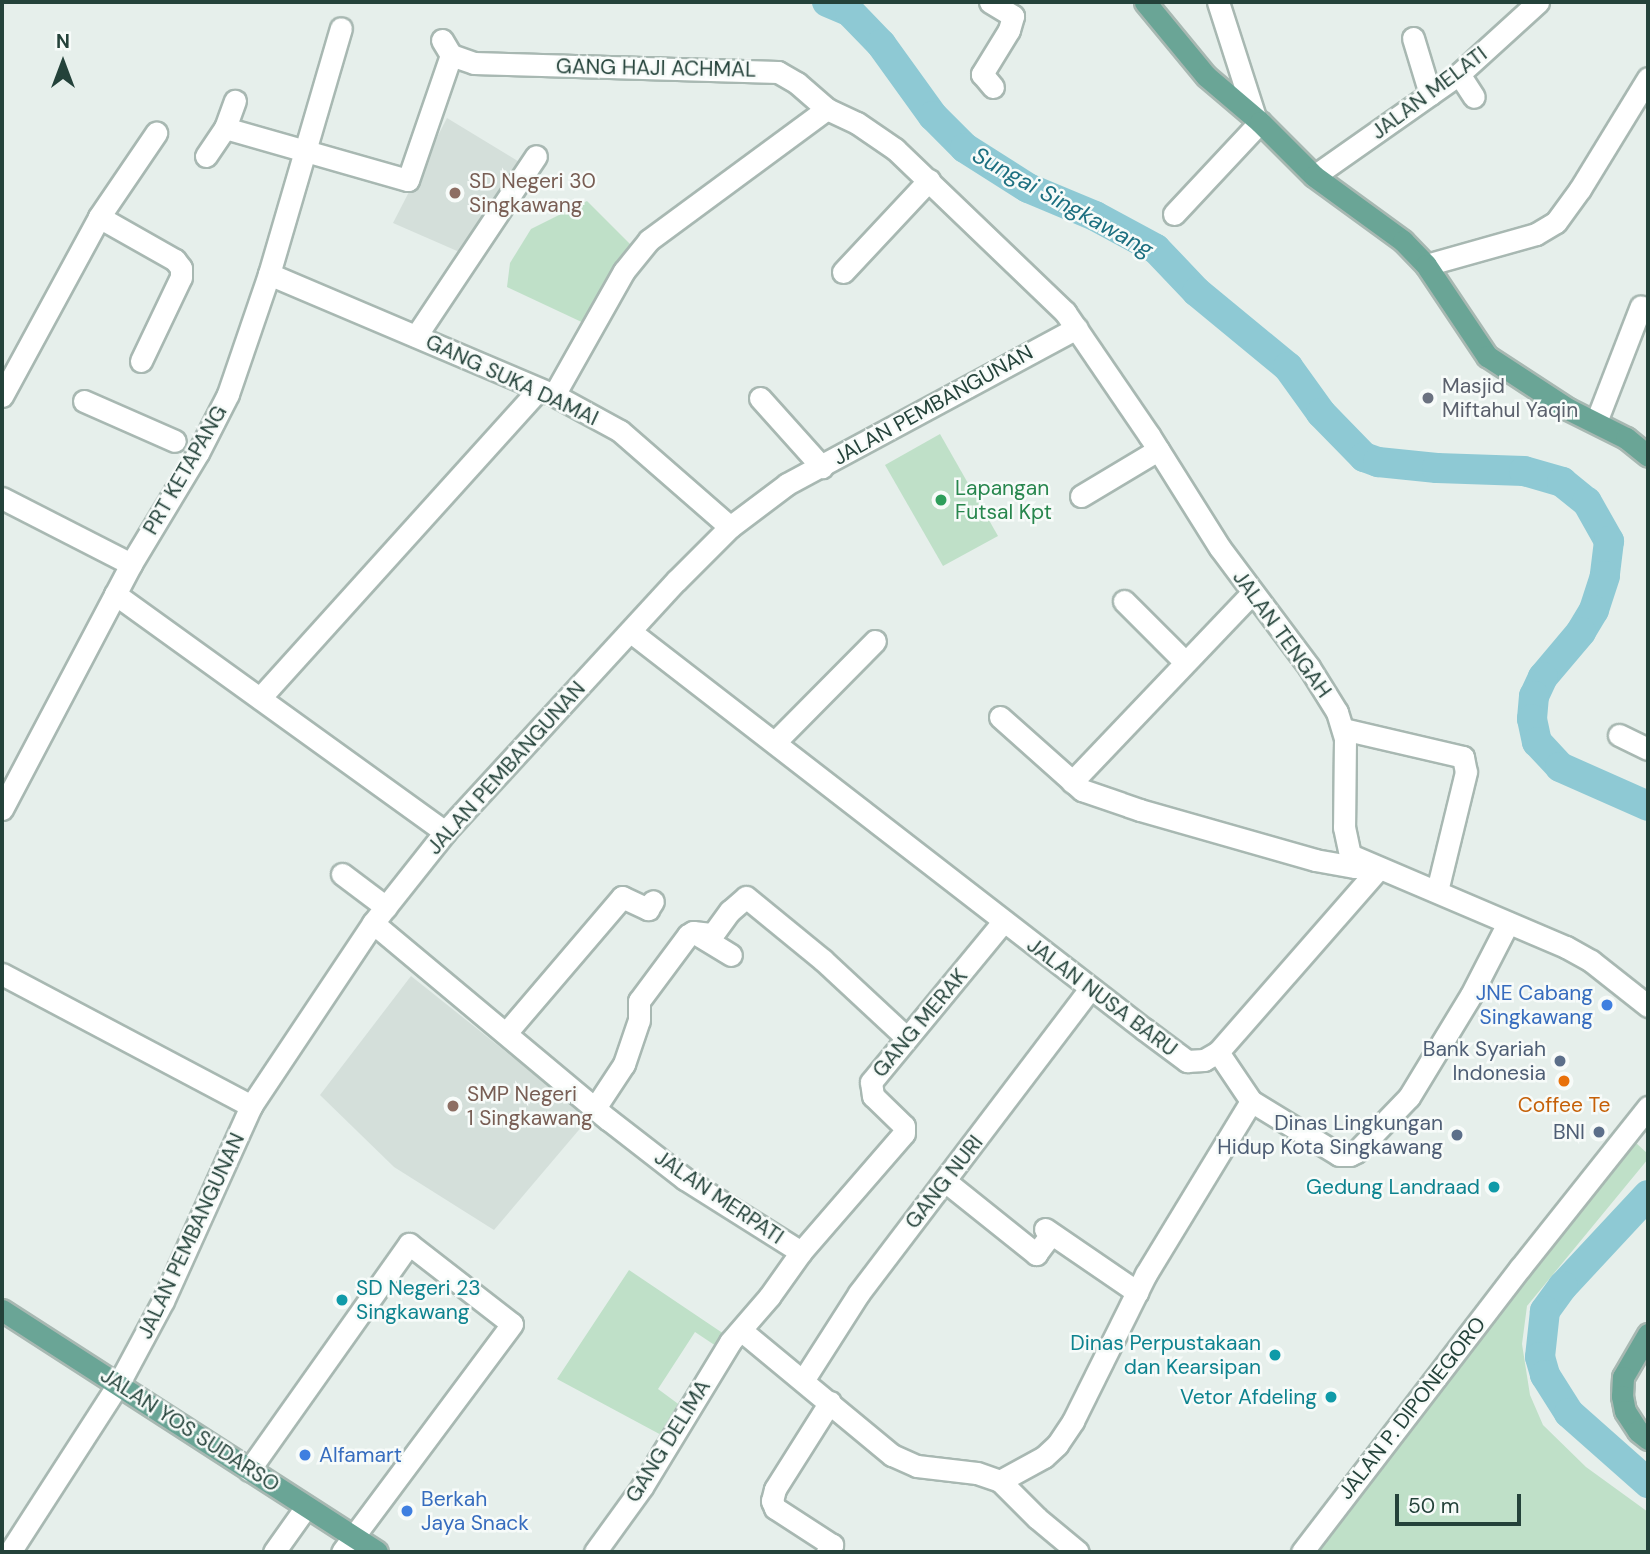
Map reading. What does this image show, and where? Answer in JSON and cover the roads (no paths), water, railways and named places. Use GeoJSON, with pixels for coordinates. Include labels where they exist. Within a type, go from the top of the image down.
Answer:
{"type":"FeatureCollection","features":[{"type":"Feature","properties":{"kind":"main road"},"geometry":{"type":"LineString","coordinates":[[1145,2],[1158,22],[1206,75],[1257,119],[1314,176],[1403,241],[1426,265],[1487,356],[1568,409],[1596,422],[1648,456]]}},
{"type":"Feature","properties":{"kind":"main road","name":"JALAN YOS SUDARSO"},"geometry":{"type":"LineString","coordinates":[[2,1310],[119,1383],[306,1507],[347,1544],[377,1552]]}},
{"type":"Feature","properties":{"kind":"main road"},"geometry":{"type":"LineString","coordinates":[[1648,1334],[1623,1377],[1622,1395],[1625,1411],[1638,1432],[1648,1439]]}},
{"type":"Feature","properties":{"kind":"street"},"geometry":{"type":"LineString","coordinates":[[990,2],[1013,16],[1009,30],[982,74],[993,87]]}},
{"type":"Feature","properties":{"kind":"street"},"geometry":{"type":"LineString","coordinates":[[1174,214],[1226,159],[1257,119],[1218,2]]}},
{"type":"Feature","properties":{"kind":"street","name":"JALAN MELATI"},"geometry":{"type":"LineString","coordinates":[[1314,176],[1459,74],[1538,2]]}},
{"type":"Feature","properties":{"kind":"street","name":"PRT KETAPANG"},"geometry":{"type":"LineString","coordinates":[[2,809],[10,771],[115,594],[188,448],[228,394],[269,274],[341,29]]}},
{"type":"Feature","properties":{"kind":"street"},"geometry":{"type":"LineString","coordinates":[[1413,38],[1430,94]]}},
{"type":"Feature","properties":{"kind":"street","name":"GANG HAJI ACHMAL"},"geometry":{"type":"LineString","coordinates":[[304,153],[408,180],[446,48],[464,62],[491,64],[762,69],[791,78],[827,110],[868,130],[929,180],[1052,298],[1077,328]]}},
{"type":"Feature","properties":{"kind":"street"},"geometry":{"type":"LineString","coordinates":[[1459,74],[1474,97]]}},
{"type":"Feature","properties":{"kind":"street"},"geometry":{"type":"LineString","coordinates":[[1426,265],[1536,234],[1556,222],[1580,189],[1648,78]]}},
{"type":"Feature","properties":{"kind":"street"},"geometry":{"type":"LineString","coordinates":[[206,156],[225,128],[235,101]]}},
{"type":"Feature","properties":{"kind":"street"},"geometry":{"type":"LineString","coordinates":[[260,698],[546,392],[625,271],[649,240],[827,110]]}},
{"type":"Feature","properties":{"kind":"street"},"geometry":{"type":"LineString","coordinates":[[225,128],[304,153]]}},
{"type":"Feature","properties":{"kind":"street"},"geometry":{"type":"LineString","coordinates":[[2,396],[99,217],[156,133]]}},
{"type":"Feature","properties":{"kind":"street"},"geometry":{"type":"LineString","coordinates":[[416,336],[536,156]]}},
{"type":"Feature","properties":{"kind":"street"},"geometry":{"type":"LineString","coordinates":[[843,272],[929,180]]}},
{"type":"Feature","properties":{"kind":"street"},"geometry":{"type":"LineString","coordinates":[[99,217],[175,260],[181,268],[181,277],[141,361]]}},
{"type":"Feature","properties":{"kind":"street","name":"GANG SUKA DAMAI"},"geometry":{"type":"LineString","coordinates":[[269,274],[546,392],[620,431],[730,527]]}},
{"type":"Feature","properties":{"kind":"street"},"geometry":{"type":"LineString","coordinates":[[1596,422],[1641,306]]}},
{"type":"Feature","properties":{"kind":"street","name":"JALAN TENGAH"},"geometry":{"type":"LineString","coordinates":[[1077,328],[1252,593],[1309,667],[1333,705],[1343,729],[1346,747],[1345,839],[1350,855],[1372,867],[1437,891],[1591,961],[1648,1006]]}},
{"type":"Feature","properties":{"kind":"street","name":"JALAN PEMBANGUNAN"},"geometry":{"type":"LineString","coordinates":[[10,1552],[119,1383],[163,1301],[251,1106],[379,915],[444,832],[632,632],[676,581],[730,527],[787,484],[1077,328]]}},
{"type":"Feature","properties":{"kind":"street"},"geometry":{"type":"LineString","coordinates":[[760,398],[822,467]]}},
{"type":"Feature","properties":{"kind":"street"},"geometry":{"type":"LineString","coordinates":[[84,401],[188,448]]}},
{"type":"Feature","properties":{"kind":"street"},"geometry":{"type":"LineString","coordinates":[[1081,496],[1158,450]]}},
{"type":"Feature","properties":{"kind":"street"},"geometry":{"type":"LineString","coordinates":[[2,498],[131,564]]}},
{"type":"Feature","properties":{"kind":"street"},"geometry":{"type":"LineString","coordinates":[[1072,782],[1252,593]]}},
{"type":"Feature","properties":{"kind":"street"},"geometry":{"type":"LineString","coordinates":[[115,594],[444,832]]}},
{"type":"Feature","properties":{"kind":"street"},"geometry":{"type":"LineString","coordinates":[[1124,601],[1185,662]]}},
{"type":"Feature","properties":{"kind":"street","name":"JALAN NUSA BARU"},"geometry":{"type":"LineString","coordinates":[[632,632],[1003,922],[1187,1061],[1204,1060],[1218,1052]]}},
{"type":"Feature","properties":{"kind":"street"},"geometry":{"type":"LineString","coordinates":[[775,742],[875,641]]}},
{"type":"Feature","properties":{"kind":"street"},"geometry":{"type":"LineString","coordinates":[[1000,717],[1082,790],[1140,810],[1315,860],[1345,866],[1372,867]]}},
{"type":"Feature","properties":{"kind":"street"},"geometry":{"type":"LineString","coordinates":[[1343,729],[1464,757],[1466,772],[1437,891]]}},
{"type":"Feature","properties":{"kind":"street"},"geometry":{"type":"LineString","coordinates":[[1619,735],[1648,749]]}},
{"type":"Feature","properties":{"kind":"street"},"geometry":{"type":"LineString","coordinates":[[1372,867],[1218,1052],[1251,1101],[1339,1155],[1350,1156],[1356,1152],[1409,1097],[1429,1068],[1507,923]]}},
{"type":"Feature","properties":{"kind":"street","name":"JALAN MERPATI"},"geometry":{"type":"LineString","coordinates":[[342,874],[379,915],[506,1033],[595,1108],[685,1179],[801,1252],[742,1331]]}},
{"type":"Feature","properties":{"kind":"street"},"geometry":{"type":"LineString","coordinates":[[506,1033],[622,897],[648,909],[653,901]]}},
{"type":"Feature","properties":{"kind":"street"},"geometry":{"type":"LineString","coordinates":[[693,932],[713,934],[730,911],[746,897],[823,960],[906,1037]]}},
{"type":"Feature","properties":{"kind":"street","name":"GANG MERAK"},"geometry":{"type":"LineString","coordinates":[[801,1252],[904,1133],[904,1126],[880,1104],[870,1088],[874,1074],[1003,922]]}},
{"type":"Feature","properties":{"kind":"street"},"geometry":{"type":"LineString","coordinates":[[693,932],[731,955]]}},
{"type":"Feature","properties":{"kind":"street"},"geometry":{"type":"LineString","coordinates":[[595,1108],[624,1064],[639,1020],[639,1001],[693,932]]}},
{"type":"Feature","properties":{"kind":"street"},"geometry":{"type":"LineString","coordinates":[[2,974],[251,1106]]}},
{"type":"Feature","properties":{"kind":"street","name":"GANG NURI"},"geometry":{"type":"LineString","coordinates":[[804,1378],[859,1293],[1090,989]]}},
{"type":"Feature","properties":{"kind":"street"},"geometry":{"type":"LineString","coordinates":[[1000,1481],[1044,1457],[1057,1445],[1084,1401],[1137,1292],[1251,1101]]}},
{"type":"Feature","properties":{"kind":"street","name":"JALAN P. DIPONEGORO"},"geometry":{"type":"LineString","coordinates":[[1302,1552],[1523,1264],[1647,1110]]}},
{"type":"Feature","properties":{"kind":"street"},"geometry":{"type":"LineString","coordinates":[[945,1181],[1036,1254],[1048,1231],[1137,1292]]}},
{"type":"Feature","properties":{"kind":"street"},"geometry":{"type":"LineString","coordinates":[[249,1470],[409,1244],[512,1324],[347,1544]]}},
{"type":"Feature","properties":{"kind":"street"},"geometry":{"type":"LineString","coordinates":[[742,1331],[804,1378],[892,1455],[934,1470],[977,1474],[1000,1481],[1037,1518],[1078,1552]]}},
{"type":"Feature","properties":{"kind":"street","name":"GANG DELIMA"},"geometry":{"type":"LineString","coordinates":[[595,1552],[642,1487],[730,1342],[742,1331]]}},
{"type":"Feature","properties":{"kind":"street"},"geometry":{"type":"LineString","coordinates":[[827,1552],[832,1545],[775,1508],[772,1500],[775,1489],[830,1402]]}},
{"type":"Feature","properties":{"kind":"street"},"geometry":{"type":"LineString","coordinates":[[274,1552],[306,1507]]}},
{"type":"Feature","properties":{"kind":"waterway","name":"Sungai Singkawang"},"geometry":{"type":"LineString","coordinates":[[827,2],[850,12],[881,44],[933,116],[965,148],[1028,188],[1095,216],[1156,249],[1197,292],[1288,367],[1321,413],[1364,457],[1378,462],[1437,468],[1524,471],[1562,482],[1587,502],[1609,541],[1605,576],[1594,610],[1581,632],[1543,677],[1534,696],[1532,719],[1537,742],[1560,767],[1648,806]]}},
{"type":"Feature","properties":{"kind":"waterway","name":"Sungai Singkawang"},"geometry":{"type":"LineString","coordinates":[[1648,1195],[1563,1286],[1545,1311],[1540,1357],[1545,1375],[1569,1413],[1648,1483]]}},
{"type":"Feature","properties":{"kind":"place","name":"SD Negeri 30 Singkawang"},"geometry":{"type":"Point","coordinates":[455,193]}},
{"type":"Feature","properties":{"kind":"place","name":"Masjid Miftahul Yaqin"},"geometry":{"type":"Point","coordinates":[1428,398]}},
{"type":"Feature","properties":{"kind":"place","name":"Lapangan Futsal Kpt"},"geometry":{"type":"Point","coordinates":[941,500]}},
{"type":"Feature","properties":{"kind":"place","name":"JNE Cabang Singkawang"},"geometry":{"type":"Point","coordinates":[1607,1005]}},
{"type":"Feature","properties":{"kind":"place","name":"Bank Syariah Indonesia"},"geometry":{"type":"Point","coordinates":[1560,1061]}},
{"type":"Feature","properties":{"kind":"place","name":"Coffee Te"},"geometry":{"type":"Point","coordinates":[1564,1081]}},
{"type":"Feature","properties":{"kind":"place","name":"SMP Negeri 1 Singkawang"},"geometry":{"type":"Point","coordinates":[453,1106]}},
{"type":"Feature","properties":{"kind":"place","name":"BNI"},"geometry":{"type":"Point","coordinates":[1599,1132]}},
{"type":"Feature","properties":{"kind":"place","name":"Dinas Lingkungan Hidup Kota Singkawang"},"geometry":{"type":"Point","coordinates":[1457,1135]}},
{"type":"Feature","properties":{"kind":"place","name":"Gedung Landraad"},"geometry":{"type":"Point","coordinates":[1494,1187]}},
{"type":"Feature","properties":{"kind":"place","name":"SD Negeri 23 Singkawang"},"geometry":{"type":"Point","coordinates":[342,1300]}},
{"type":"Feature","properties":{"kind":"place","name":"Dinas Perpustakaan dan Kearsipan"},"geometry":{"type":"Point","coordinates":[1275,1355]}},
{"type":"Feature","properties":{"kind":"place","name":"Vetor Afdeling"},"geometry":{"type":"Point","coordinates":[1331,1397]}},
{"type":"Feature","properties":{"kind":"place","name":"Alfamart"},"geometry":{"type":"Point","coordinates":[305,1455]}},
{"type":"Feature","properties":{"kind":"place","name":"Berkah Jaya Snack"},"geometry":{"type":"Point","coordinates":[407,1511]}}]}
